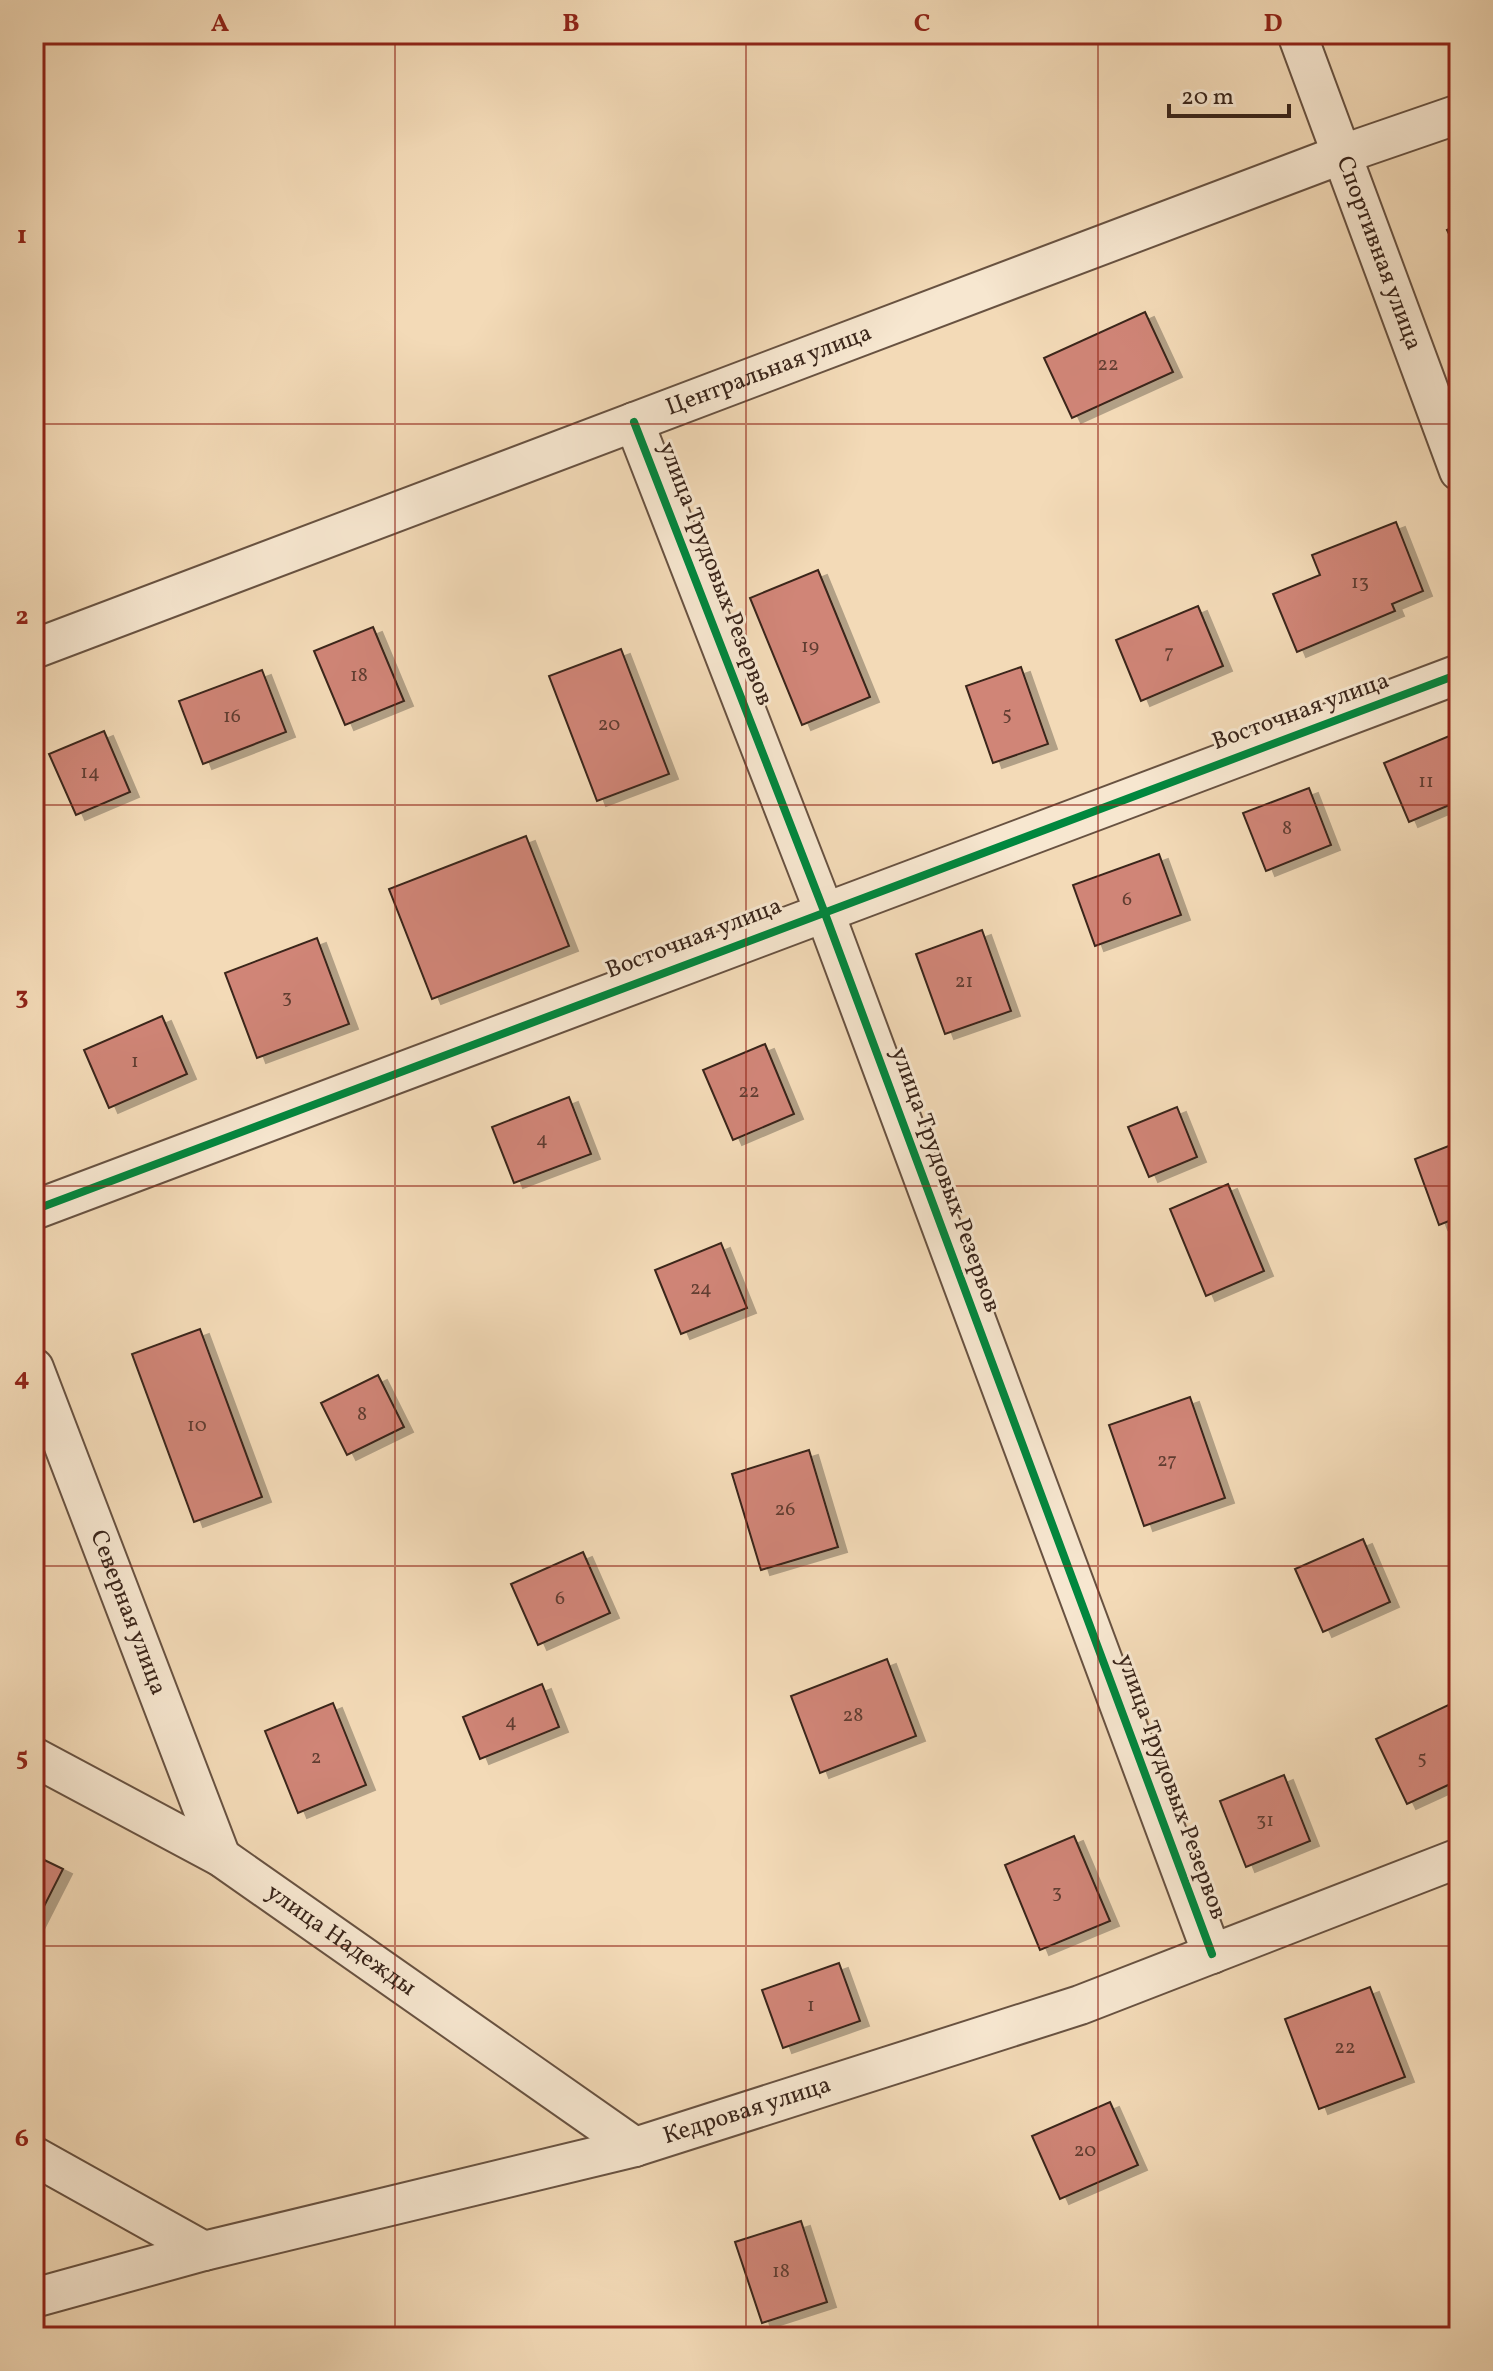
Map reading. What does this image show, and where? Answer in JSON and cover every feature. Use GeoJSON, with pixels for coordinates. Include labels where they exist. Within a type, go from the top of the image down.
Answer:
{"type":"FeatureCollection","features":[{"type":"Feature","properties":{"kind":"street","name":"Спортивная улица"},"geometry":{"type":"LineString","coordinates":[[1297,34],[1459,471]]}},
{"type":"Feature","properties":{"kind":"street","name":"Центральная улица"},"geometry":{"type":"LineString","coordinates":[[34,649],[1340,155],[1459,114]]}},
{"type":"Feature","properties":{"kind":"street","name":"улица Трудовых Резервов"},"geometry":{"type":"LineString","coordinates":[[634,422],[824,911],[1212,1954]]}},
{"type":"Feature","properties":{"kind":"street","name":"Восточная улица"},"geometry":{"type":"LineString","coordinates":[[34,1210],[1459,674]]}},
{"type":"Feature","properties":{"kind":"street","name":"Северная улица"},"geometry":{"type":"LineString","coordinates":[[34,1368],[221,1857]]}},
{"type":"Feature","properties":{"kind":"street","name":"улица Надежды"},"geometry":{"type":"LineString","coordinates":[[34,1757],[221,1857],[635,2147]]}},
{"type":"Feature","properties":{"kind":"street","name":"Кедровая улица"},"geometry":{"type":"LineString","coordinates":[[34,2298],[204,2251],[635,2147],[1080,2005],[1459,1858]]}},
{"type":"Feature","properties":{"kind":"street"},"geometry":{"type":"LineString","coordinates":[[34,2156],[204,2251]]}},
{"type":"Feature","properties":{"kind":"building"},"geometry":{"type":"Polygon","coordinates":[[[1459,224],[1459,254],[1447,230],[1459,224]]]}},
{"type":"Feature","properties":{"kind":"building"},"geometry":{"type":"Polygon","coordinates":[[[1145,312],[1173,372],[1072,418],[1044,358],[1145,312]]]}},
{"type":"Feature","properties":{"kind":"building"},"geometry":{"type":"Polygon","coordinates":[[[1396,522],[1423,591],[1392,604],[1395,611],[1297,652],[1273,594],[1320,575],[1312,555],[1396,522]]]}},
{"type":"Feature","properties":{"kind":"building"},"geometry":{"type":"Polygon","coordinates":[[[818,570],[870,697],[802,725],[750,598],[818,570]]]}},
{"type":"Feature","properties":{"kind":"building"},"geometry":{"type":"Polygon","coordinates":[[[1198,606],[1223,666],[1141,701],[1116,640],[1198,606]]]}},
{"type":"Feature","properties":{"kind":"building"},"geometry":{"type":"Polygon","coordinates":[[[373,627],[404,701],[345,725],[314,651],[373,627]]]}},
{"type":"Feature","properties":{"kind":"building"},"geometry":{"type":"Polygon","coordinates":[[[621,649],[669,774],[597,801],[549,676],[621,649]]]}},
{"type":"Feature","properties":{"kind":"building"},"geometry":{"type":"Polygon","coordinates":[[[1021,667],[1048,744],[993,763],[966,686],[1021,667]]]}},
{"type":"Feature","properties":{"kind":"building"},"geometry":{"type":"Polygon","coordinates":[[[262,670],[286,732],[203,764],[179,701],[262,670]]]}},
{"type":"Feature","properties":{"kind":"building"},"geometry":{"type":"Polygon","coordinates":[[[104,731],[130,792],[76,815],[49,754],[104,731]]]}},
{"type":"Feature","properties":{"kind":"building"},"geometry":{"type":"Polygon","coordinates":[[[1459,732],[1459,801],[1409,822],[1384,763],[1459,732]]]}},
{"type":"Feature","properties":{"kind":"building"},"geometry":{"type":"Polygon","coordinates":[[[1309,788],[1331,845],[1266,871],[1243,813],[1309,788]]]}},
{"type":"Feature","properties":{"kind":"building"},"geometry":{"type":"Polygon","coordinates":[[[526,836],[569,946],[432,999],[389,889],[526,836]]]}},
{"type":"Feature","properties":{"kind":"building"},"geometry":{"type":"Polygon","coordinates":[[[1159,854],[1181,915],[1095,946],[1073,885],[1159,854]]]}},
{"type":"Feature","properties":{"kind":"building"},"geometry":{"type":"Polygon","coordinates":[[[982,930],[1011,1011],[945,1034],[916,954],[982,930]]]}},
{"type":"Feature","properties":{"kind":"building"},"geometry":{"type":"Polygon","coordinates":[[[317,938],[349,1024],[257,1058],[225,973],[317,938]]]}},
{"type":"Feature","properties":{"kind":"building"},"geometry":{"type":"Polygon","coordinates":[[[162,1016],[187,1074],[109,1108],[84,1050],[162,1016]]]}},
{"type":"Feature","properties":{"kind":"building"},"geometry":{"type":"Polygon","coordinates":[[[765,1044],[794,1114],[733,1140],[703,1070],[765,1044]]]}},
{"type":"Feature","properties":{"kind":"building"},"geometry":{"type":"Polygon","coordinates":[[[569,1097],[591,1154],[514,1183],[492,1127],[569,1097]]]}},
{"type":"Feature","properties":{"kind":"building"},"geometry":{"type":"Polygon","coordinates":[[[1177,1107],[1197,1157],[1149,1177],[1128,1127],[1177,1107]]]}},
{"type":"Feature","properties":{"kind":"building"},"geometry":{"type":"Polygon","coordinates":[[[1459,1142],[1459,1217],[1439,1225],[1415,1159],[1459,1142]]]}},
{"type":"Feature","properties":{"kind":"building"},"geometry":{"type":"Polygon","coordinates":[[[1228,1184],[1264,1271],[1206,1296],[1170,1209],[1228,1184]]]}},
{"type":"Feature","properties":{"kind":"building"},"geometry":{"type":"Polygon","coordinates":[[[721,1243],[747,1308],[681,1334],[655,1270],[721,1243]]]}},
{"type":"Feature","properties":{"kind":"building"},"geometry":{"type":"Polygon","coordinates":[[[200,1329],[262,1497],[194,1522],[132,1354],[200,1329]]]}},
{"type":"Feature","properties":{"kind":"building"},"geometry":{"type":"Polygon","coordinates":[[[378,1375],[404,1427],[347,1455],[321,1403],[378,1375]]]}},
{"type":"Feature","properties":{"kind":"building"},"geometry":{"type":"Polygon","coordinates":[[[1190,1397],[1225,1498],[1144,1526],[1109,1425],[1190,1397]]]}},
{"type":"Feature","properties":{"kind":"building"},"geometry":{"type":"Polygon","coordinates":[[[809,1450],[838,1547],[761,1570],[732,1474],[809,1450]]]}},
{"type":"Feature","properties":{"kind":"building"},"geometry":{"type":"Polygon","coordinates":[[[1363,1539],[1390,1602],[1323,1632],[1295,1569],[1363,1539]]]}},
{"type":"Feature","properties":{"kind":"building"},"geometry":{"type":"Polygon","coordinates":[[[583,1552],[610,1613],[538,1645],[511,1584],[583,1552]]]}},
{"type":"Feature","properties":{"kind":"building"},"geometry":{"type":"Polygon","coordinates":[[[887,1659],[916,1736],[820,1773],[791,1696],[887,1659]]]}},
{"type":"Feature","properties":{"kind":"building"},"geometry":{"type":"Polygon","coordinates":[[[542,1684],[559,1727],[480,1759],[463,1717],[542,1684]]]}},
{"type":"Feature","properties":{"kind":"building"},"geometry":{"type":"Polygon","coordinates":[[[1459,1700],[1459,1780],[1407,1804],[1376,1739],[1459,1700]]]}},
{"type":"Feature","properties":{"kind":"building"},"geometry":{"type":"Polygon","coordinates":[[[333,1703],[366,1785],[298,1813],[265,1731],[333,1703]]]}},
{"type":"Feature","properties":{"kind":"building"},"geometry":{"type":"Polygon","coordinates":[[[1284,1775],[1310,1841],[1246,1867],[1220,1801],[1284,1775]]]}},
{"type":"Feature","properties":{"kind":"building"},"geometry":{"type":"Polygon","coordinates":[[[1074,1836],[1110,1921],[1040,1950],[1005,1865],[1074,1836]]]}},
{"type":"Feature","properties":{"kind":"building"},"geometry":{"type":"Polygon","coordinates":[[[34,1855],[63,1869],[34,1926],[34,1855]]]}},
{"type":"Feature","properties":{"kind":"building"},"geometry":{"type":"Polygon","coordinates":[[[839,1963],[860,2021],[783,2048],[762,1990],[839,1963]]]}},
{"type":"Feature","properties":{"kind":"building"},"geometry":{"type":"Polygon","coordinates":[[[1370,1987],[1405,2077],[1319,2109],[1285,2019],[1370,1987]]]}},
{"type":"Feature","properties":{"kind":"building"},"geometry":{"type":"Polygon","coordinates":[[[1110,2102],[1138,2165],[1060,2199],[1032,2136],[1110,2102]]]}},
{"type":"Feature","properties":{"kind":"building"},"geometry":{"type":"Polygon","coordinates":[[[801,2221],[827,2302],[762,2323],[735,2242],[801,2221]]]}},
{"type":"Feature","properties":{"kind":"cycle path"},"geometry":{"type":"LineString","coordinates":[[634,422],[824,911],[1212,1954]]}},
{"type":"Feature","properties":{"kind":"cycle path"},"geometry":{"type":"LineString","coordinates":[[34,1210],[1459,674]]}}]}
